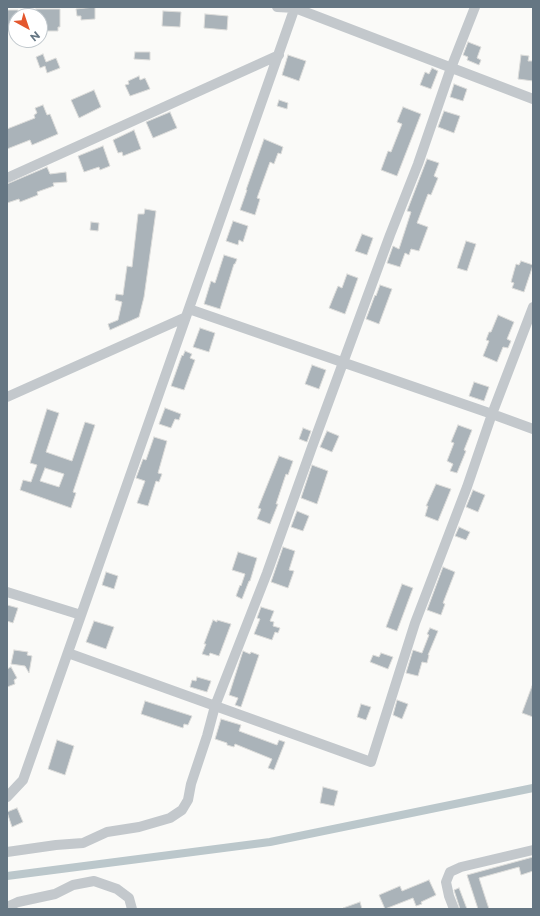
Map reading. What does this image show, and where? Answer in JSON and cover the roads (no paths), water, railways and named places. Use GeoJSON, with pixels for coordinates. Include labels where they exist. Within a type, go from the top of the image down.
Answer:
{"type":"FeatureCollection","features":[{"type":"Feature","properties":{"kind":"street"},"geometry":{"type":"LineString","coordinates":[[277,7],[295,7],[533,99]]}},
{"type":"Feature","properties":{"kind":"street"},"geometry":{"type":"LineString","coordinates":[[7,797],[23,780],[295,7]]}},
{"type":"Feature","properties":{"kind":"street"},"geometry":{"type":"LineString","coordinates":[[7,852],[83,843],[107,832],[139,827],[170,818],[182,810],[188,800],[191,784],[208,736],[215,706],[267,573],[390,235],[418,164],[451,68],[475,7]]}},
{"type":"Feature","properties":{"kind":"street"},"geometry":{"type":"LineString","coordinates":[[7,178],[279,54]]}},
{"type":"Feature","properties":{"kind":"street"},"geometry":{"type":"LineString","coordinates":[[68,653],[371,762],[414,623],[467,487],[492,414],[533,307]]}},
{"type":"Feature","properties":{"kind":"street"},"geometry":{"type":"LineString","coordinates":[[7,397],[188,313],[344,363],[533,429]]}},
{"type":"Feature","properties":{"kind":"street"},"geometry":{"type":"LineString","coordinates":[[7,592],[81,615]]}},
{"type":"Feature","properties":{"kind":"street"},"geometry":{"type":"LineString","coordinates":[[454,909],[446,879],[450,872],[461,867],[533,850]]}},
{"type":"Feature","properties":{"kind":"street"},"geometry":{"type":"LineString","coordinates":[[7,907],[18,902],[55,894],[73,885],[94,881],[117,889],[129,898],[132,909]]}},
{"type":"Feature","properties":{"kind":"waterway"},"geometry":{"type":"LineString","coordinates":[[7,876],[270,842],[533,788]]}}]}
